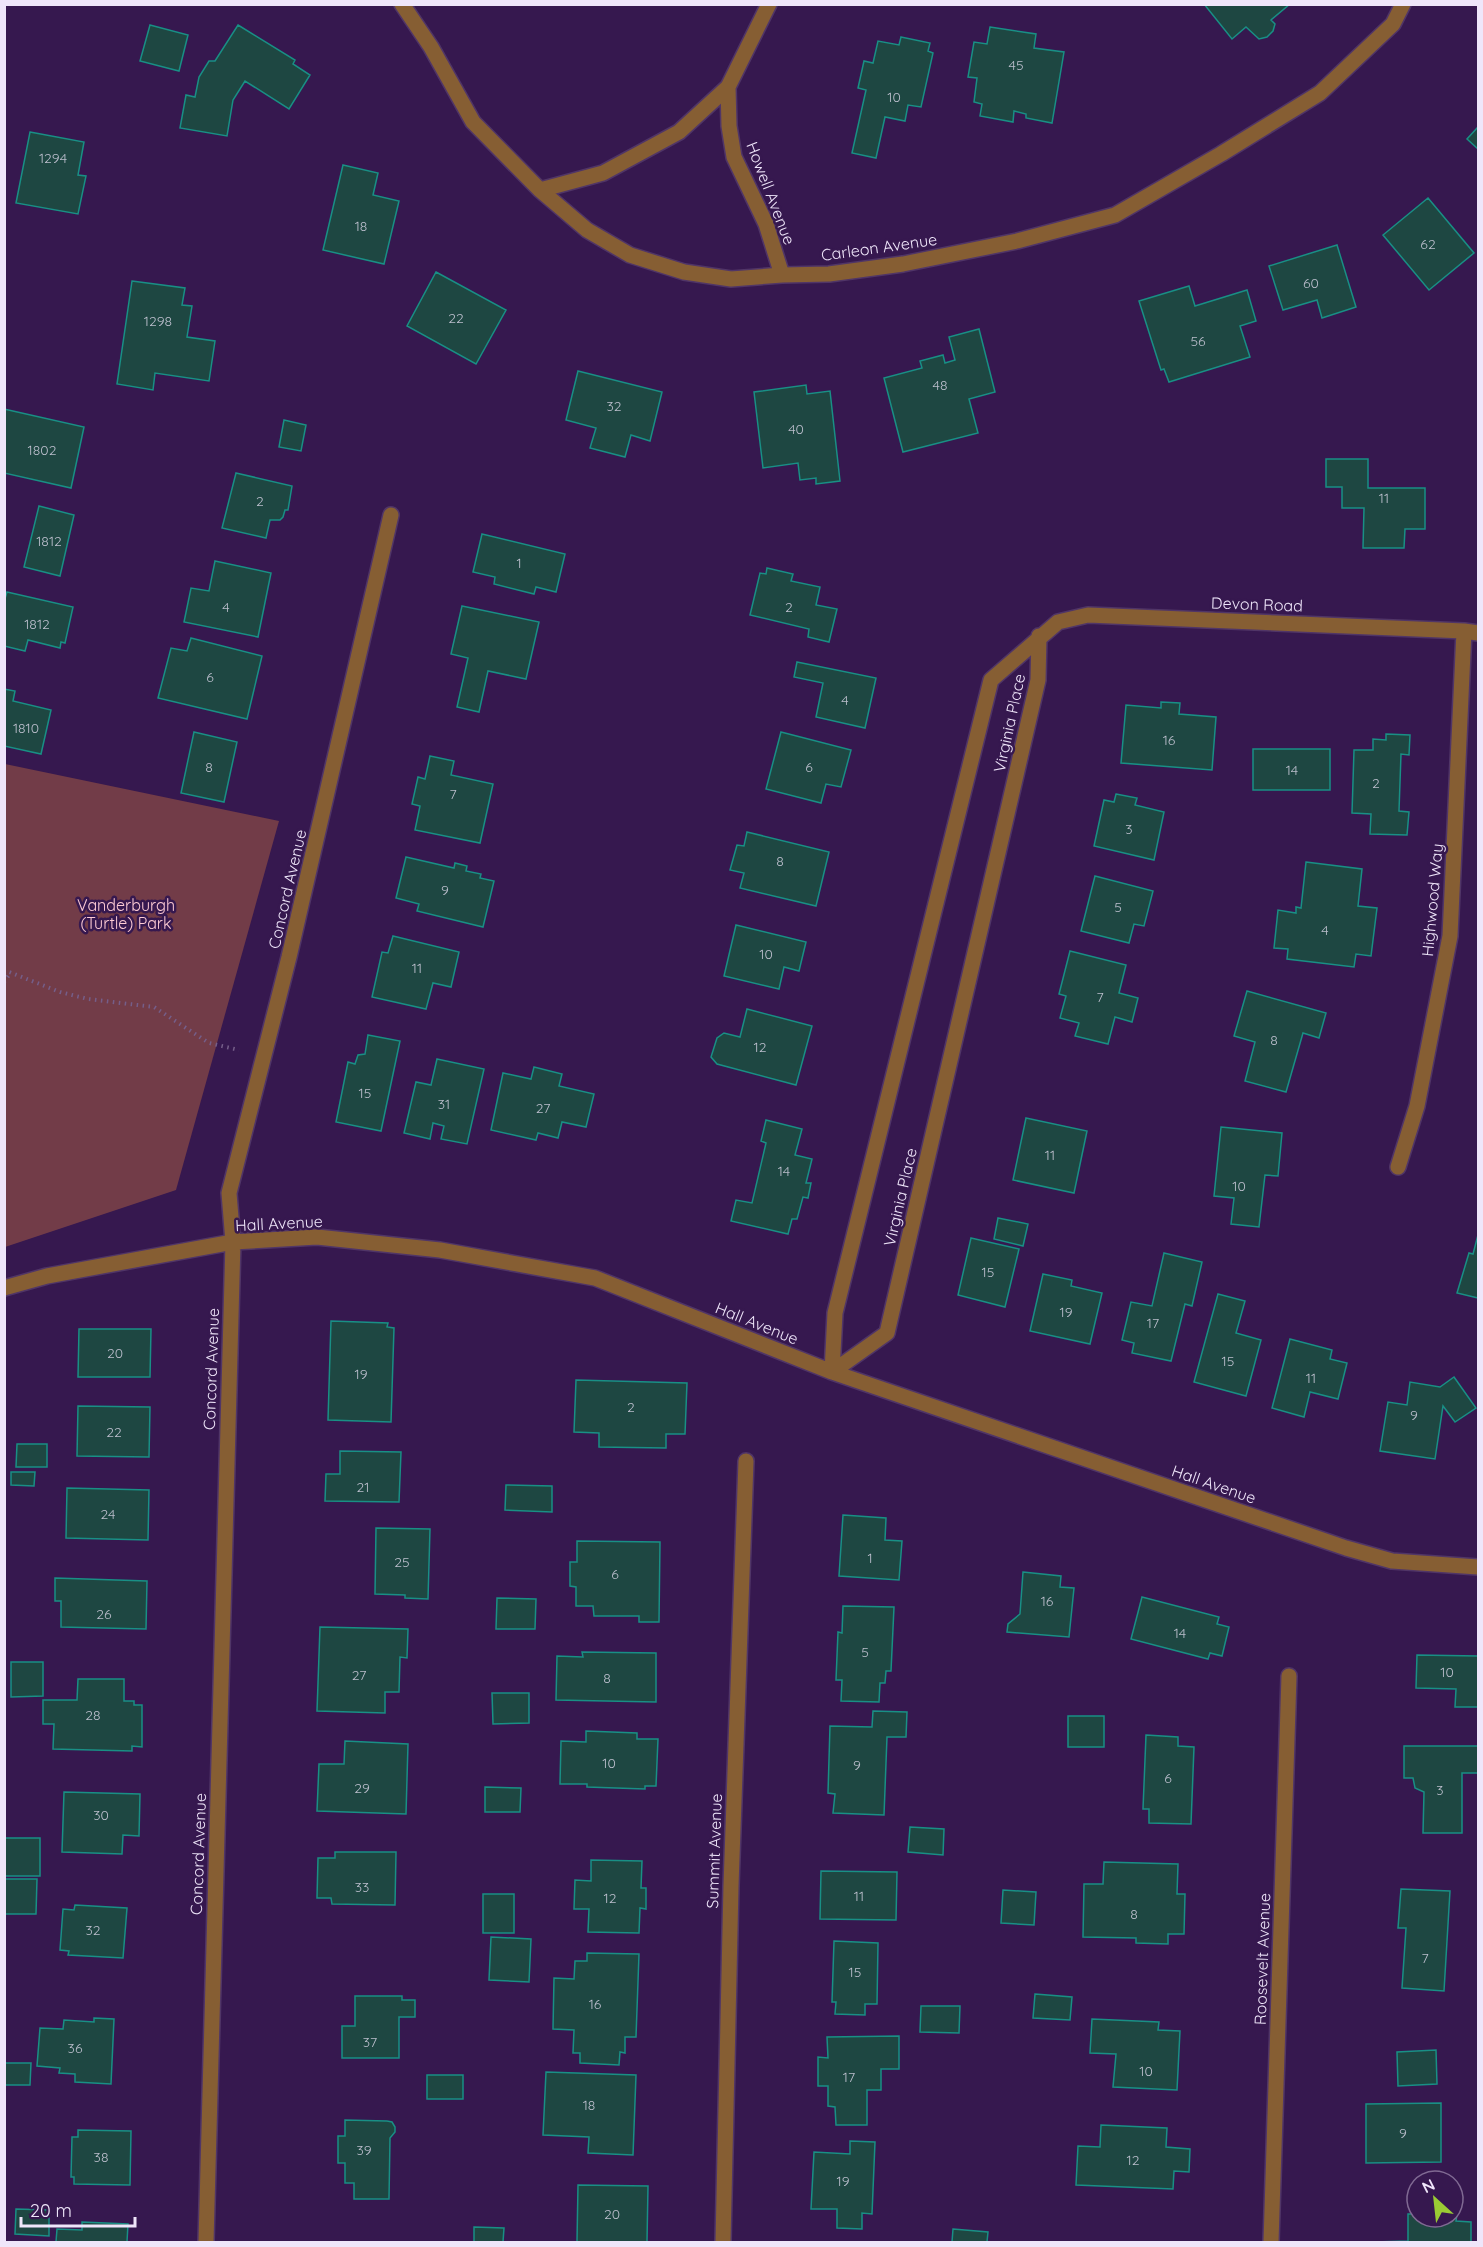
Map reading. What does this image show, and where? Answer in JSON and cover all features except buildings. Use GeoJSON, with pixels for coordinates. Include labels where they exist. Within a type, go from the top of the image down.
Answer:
{"type":"FeatureCollection","features":[{"type":"Feature","properties":{"kind":"street","name":"Carleon Avenue"},"geometry":{"type":"LineString","coordinates":[[402,4],[431,47],[473,122],[540,190],[588,230],[630,255],[684,272],[731,279],[829,274],[903,264],[1017,241],[1115,215],[1320,93],[1393,24],[1403,4]]}},
{"type":"Feature","properties":{"kind":"street","name":"Howell Avenue"},"geometry":{"type":"LineString","coordinates":[[540,190],[603,173],[679,132],[728,87],[769,4]]}},
{"type":"Feature","properties":{"kind":"street","name":"Howell Avenue"},"geometry":{"type":"LineString","coordinates":[[728,87],[729,126],[734,157],[766,224],[783,275]]}},
{"type":"Feature","properties":{"kind":"street","name":"Concord Avenue"},"geometry":{"type":"LineString","coordinates":[[206,2242],[233,1242],[228,1193],[290,957],[391,515]]}},
{"type":"Feature","properties":{"kind":"street","name":"Devon Road"},"geometry":{"type":"LineString","coordinates":[[1040,636],[1058,622],[1088,615],[1471,632]]}},
{"type":"Feature","properties":{"kind":"street","name":"Highwood Way"},"geometry":{"type":"LineString","coordinates":[[1398,1167],[1417,1106],[1450,936],[1471,632]]}},
{"type":"Feature","properties":{"kind":"street","name":"Virginia Place"},"geometry":{"type":"LineString","coordinates":[[832,1372],[836,1313],[991,680],[1040,636]]}},
{"type":"Feature","properties":{"kind":"street","name":"Virginia Place"},"geometry":{"type":"LineString","coordinates":[[832,1372],[887,1333],[1038,680],[1040,636]]}},
{"type":"Feature","properties":{"kind":"street","name":"Hall Avenue"},"geometry":{"type":"LineString","coordinates":[[4,1288],[47,1276],[233,1242],[317,1237],[440,1250],[595,1278],[832,1372],[1346,1548],[1392,1561],[1479,1567]]}},
{"type":"Feature","properties":{"kind":"street","name":"Summit Avenue"},"geometry":{"type":"LineString","coordinates":[[723,2242],[731,1886],[746,1461]]}},
{"type":"Feature","properties":{"kind":"street","name":"Roosevelt Avenue"},"geometry":{"type":"LineString","coordinates":[[1271,2242],[1289,1676]]}},
{"type":"Feature","properties":{"kind":"path"},"geometry":{"type":"LineString","coordinates":[[4,970],[60,992],[88,999],[154,1007],[209,1043],[264,1056]]}},
{"type":"Feature","properties":{"kind":"path"},"geometry":{"type":"LineString","coordinates":[[4,982],[11,972]]}},
{"type":"Feature","properties":{"kind":"green space","name":"Vanderburgh (Turtle) Park"},"geometry":{"type":"Polygon","coordinates":[[[5,764],[279,821],[176,1190],[5,1247],[5,764]]]}}]}
